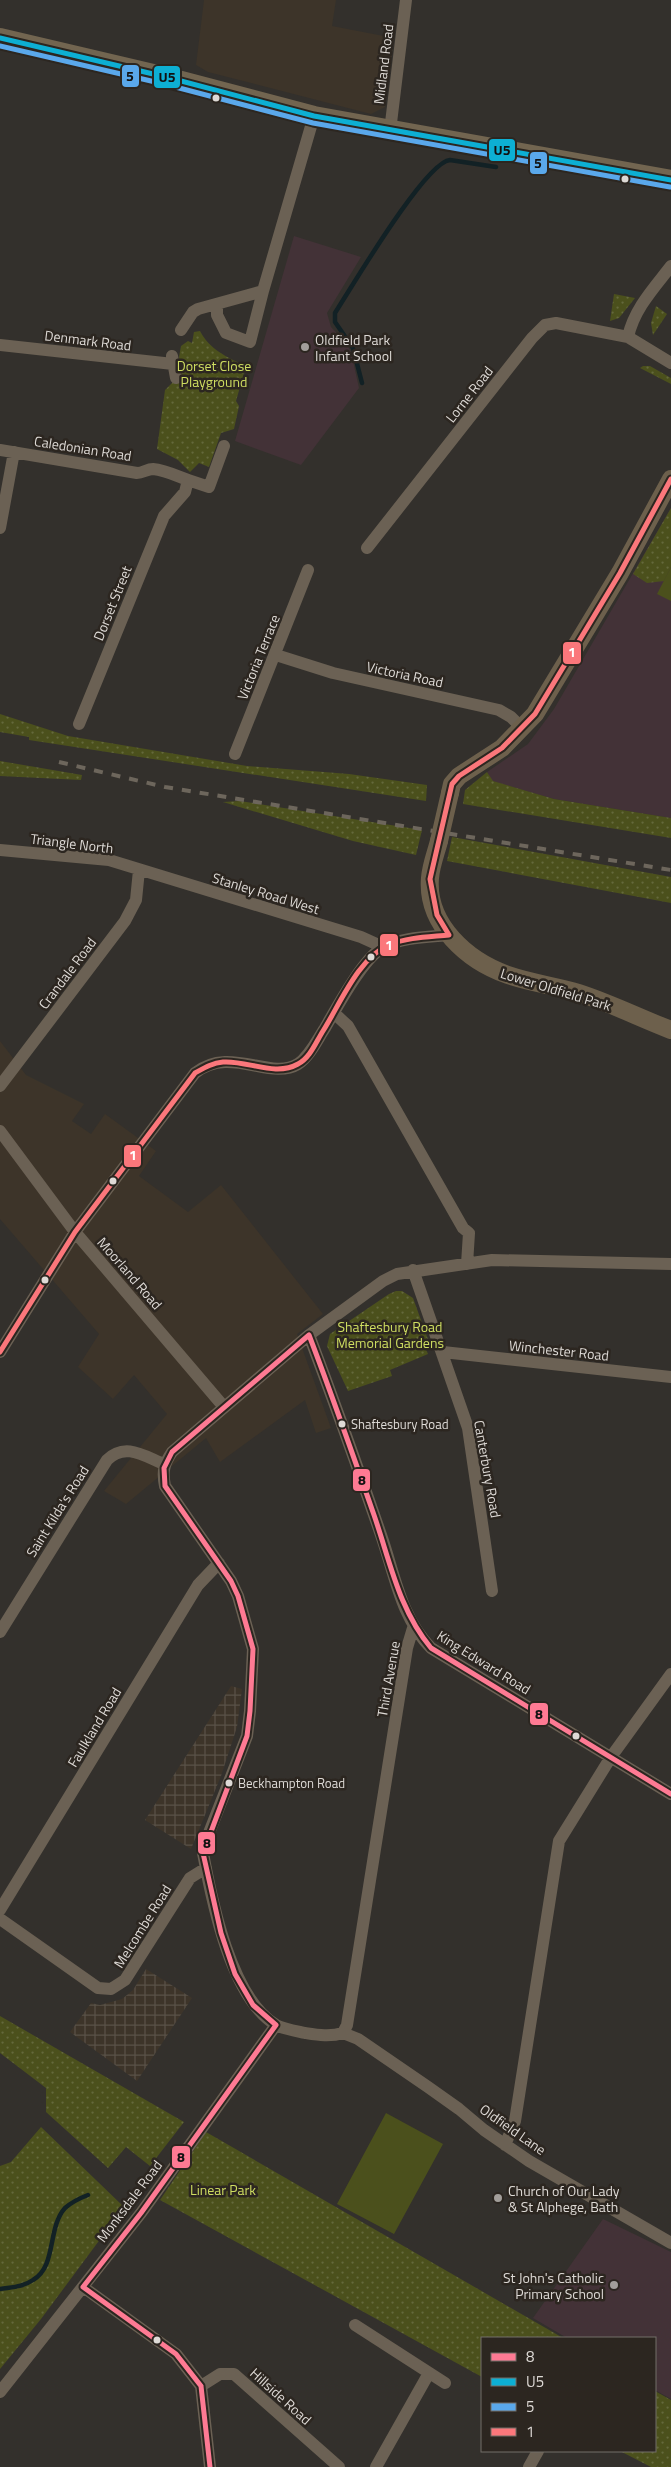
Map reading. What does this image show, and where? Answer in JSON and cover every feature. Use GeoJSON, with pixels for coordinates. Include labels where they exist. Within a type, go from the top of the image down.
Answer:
{"type":"FeatureCollection","features":[{"type":"Feature","properties":{"kind":"highway"},"geometry":{"type":"LineString","coordinates":[[0,38],[157,75],[314,116],[671,180]]}},
{"type":"Feature","properties":{"kind":"main road"},"geometry":{"type":"LineString","coordinates":[[523,729],[536,714],[554,685],[671,480]]}},
{"type":"Feature","properties":{"kind":"main road","name":"Lower Oldfield Park"},"geometry":{"type":"LineString","coordinates":[[523,729],[502,748],[459,776],[452,784],[430,879],[431,894],[437,915],[449,935],[461,949],[482,965],[510,976],[578,993],[671,1030]]}},
{"type":"Feature","properties":{"kind":"street","name":"Midland Road"},"geometry":{"type":"LineString","coordinates":[[390,131],[406,0]]}},
{"type":"Feature","properties":{"kind":"street"},"geometry":{"type":"LineString","coordinates":[[217,304],[217,315],[226,333],[250,342],[314,116]]}},
{"type":"Feature","properties":{"kind":"street"},"geometry":{"type":"LineString","coordinates":[[628,337],[637,311],[671,266]]}},
{"type":"Feature","properties":{"kind":"street"},"geometry":{"type":"LineString","coordinates":[[181,330],[193,312],[263,292]]}},
{"type":"Feature","properties":{"kind":"street","name":"Lorne Road"},"geometry":{"type":"LineString","coordinates":[[367,548],[532,338],[545,325],[556,323],[628,337],[671,363]]}},
{"type":"Feature","properties":{"kind":"street","name":"Denmark Road"},"geometry":{"type":"LineString","coordinates":[[0,345],[173,360],[176,378]]}},
{"type":"Feature","properties":{"kind":"street","name":"Caledonian Road"},"geometry":{"type":"LineString","coordinates":[[0,450],[137,473],[144,473],[150,469],[166,472],[209,487],[224,446]]}},
{"type":"Feature","properties":{"kind":"street"},"geometry":{"type":"LineString","coordinates":[[0,528],[14,452]]}},
{"type":"Feature","properties":{"kind":"street","name":"Dorset Street"},"geometry":{"type":"LineString","coordinates":[[79,724],[164,516],[185,492],[188,480]]}},
{"type":"Feature","properties":{"kind":"street","name":"Victoria Terrace"},"geometry":{"type":"LineString","coordinates":[[235,754],[276,655],[308,570]]}},
{"type":"Feature","properties":{"kind":"street","name":"Victoria Road"},"geometry":{"type":"LineString","coordinates":[[276,655],[333,674],[498,710],[511,717],[523,729]]}},
{"type":"Feature","properties":{"kind":"street","name":"Triangle North"},"geometry":{"type":"LineString","coordinates":[[0,850],[109,860],[139,870]]}},
{"type":"Feature","properties":{"kind":"street","name":"Stanley Road West"},"geometry":{"type":"LineString","coordinates":[[139,870],[361,937],[383,947]]}},
{"type":"Feature","properties":{"kind":"street","name":"Crandale Road"},"geometry":{"type":"LineString","coordinates":[[0,1086],[125,921],[136,900],[139,870]]}},
{"type":"Feature","properties":{"kind":"street"},"geometry":{"type":"LineString","coordinates":[[0,1352],[75,1232],[195,1072],[203,1066],[225,1061],[289,1068],[297,1064],[310,1051],[362,968],[383,947],[403,941],[449,935]]}},
{"type":"Feature","properties":{"kind":"street"},"geometry":{"type":"LineString","coordinates":[[334,1013],[348,1026],[458,1220],[469,1234],[467,1264]]}},
{"type":"Feature","properties":{"kind":"street","name":"Moorland Road"},"geometry":{"type":"LineString","coordinates":[[0,1131],[75,1232],[224,1407]]}},
{"type":"Feature","properties":{"kind":"street"},"geometry":{"type":"LineString","coordinates":[[338,2035],[297,2031],[276,2025],[254,2005],[238,1980],[229,1957],[203,1853],[204,1843],[247,1736],[253,1649],[249,1629],[238,1596],[219,1563],[165,1486],[162,1474],[164,1464],[172,1452],[309,1335],[383,1281],[413,1270],[518,1260],[671,1264]]}},
{"type":"Feature","properties":{"kind":"street","name":"Canterbury Road"},"geometry":{"type":"LineString","coordinates":[[413,1270],[443,1352],[472,1445],[492,1591]]}},
{"type":"Feature","properties":{"kind":"street","name":"Third Avenue"},"geometry":{"type":"LineString","coordinates":[[309,1335],[413,1628],[406,1657],[347,2025],[338,2035]]}},
{"type":"Feature","properties":{"kind":"street","name":"Winchester Road"},"geometry":{"type":"LineString","coordinates":[[443,1352],[671,1377]]}},
{"type":"Feature","properties":{"kind":"street","name":"Saint Kilda's Road"},"geometry":{"type":"LineString","coordinates":[[0,1632],[107,1460],[114,1453],[124,1450],[164,1464]]}},
{"type":"Feature","properties":{"kind":"street","name":"Faulkland Road"},"geometry":{"type":"LineString","coordinates":[[0,1910],[198,1585],[219,1563]]}},
{"type":"Feature","properties":{"kind":"street","name":"King Edward Road"},"geometry":{"type":"LineString","coordinates":[[413,1628],[431,1648],[671,1794]]}},
{"type":"Feature","properties":{"kind":"street"},"geometry":{"type":"LineString","coordinates":[[505,2145],[515,2121],[559,1840],[611,1757],[671,1674]]}},
{"type":"Feature","properties":{"kind":"street","name":"Melcombe Road"},"geometry":{"type":"LineString","coordinates":[[0,1919],[98,1988],[111,1989],[125,1980],[190,1878],[206,1868]]}},
{"type":"Feature","properties":{"kind":"street","name":"Monksdale Road"},"geometry":{"type":"LineString","coordinates":[[0,2392],[141,2212],[276,2025]]}},
{"type":"Feature","properties":{"kind":"street","name":"Oldfield Lane"},"geometry":{"type":"LineString","coordinates":[[338,2035],[358,2039],[428,2087],[505,2145],[671,2243]]}},
{"type":"Feature","properties":{"kind":"street"},"geometry":{"type":"LineString","coordinates":[[83,2287],[176,2354],[201,2386],[210,2467]]}},
{"type":"Feature","properties":{"kind":"street"},"geometry":{"type":"LineString","coordinates":[[355,2325],[445,2383]]}},
{"type":"Feature","properties":{"kind":"street"},"geometry":{"type":"LineString","coordinates":[[376,2467],[429,2373]]}},
{"type":"Feature","properties":{"kind":"street","name":"Hillside Road"},"geometry":{"type":"LineString","coordinates":[[201,2386],[220,2374],[234,2374],[339,2467]]}},
{"type":"Feature","properties":{"kind":"street"},"geometry":{"type":"LineString","coordinates":[[529,2467],[537,2452]]}},
{"type":"Feature","properties":{"kind":"shaded area"},"geometry":{"type":"Polygon","coordinates":[[[204,0],[336,0],[332,26],[394,38],[385,107],[371,114],[208,72],[196,65],[204,0]]]}},
{"type":"Feature","properties":{"kind":"shaded area","name":"Oldfield Park Infant School"},"geometry":{"type":"Polygon","coordinates":[[[294,236],[361,257],[327,313],[331,327],[345,342],[351,352],[359,388],[301,465],[235,441],[294,236]]]}},
{"type":"Feature","properties":{"kind":"shaded area"},"geometry":{"type":"Polygon","coordinates":[[[671,508],[671,818],[554,799],[492,781],[487,772],[528,744],[554,709],[671,508]]]}},
{"type":"Feature","properties":{"kind":"shaded area"},"geometry":{"type":"Polygon","coordinates":[[[0,1041],[26,1075],[84,1104],[72,1121],[91,1134],[105,1114],[156,1151],[139,1176],[188,1212],[221,1185],[323,1314],[297,1334],[331,1428],[316,1433],[305,1400],[220,1462],[206,1438],[126,1504],[104,1491],[167,1414],[134,1375],[113,1399],[78,1367],[99,1334],[0,1219],[0,1041]]]}},
{"type":"Feature","properties":{"kind":"shaded area"},"geometry":{"type":"Polygon","coordinates":[[[231,1686],[242,1689],[237,1727],[221,1776],[191,1849],[145,1820],[231,1686]]]}},
{"type":"Feature","properties":{"kind":"shaded area"},"geometry":{"type":"Polygon","coordinates":[[[146,1969],[192,1998],[137,2081],[70,2032],[91,2003],[100,2005],[122,1999],[133,1990],[146,1969]]]}},
{"type":"Feature","properties":{"kind":"shaded area","name":"St John's Catholic Primary School"},"geometry":{"type":"Polygon","coordinates":[[[603,2219],[671,2252],[671,2399],[656,2391],[656,2337],[565,2337],[533,2318],[603,2219]]]}},
{"type":"Feature","properties":{"kind":"green space"},"geometry":{"type":"Polygon","coordinates":[[[614,294],[635,298],[619,318],[610,321],[614,294]]]}},
{"type":"Feature","properties":{"kind":"green space"},"geometry":{"type":"Polygon","coordinates":[[[656,306],[667,314],[653,335],[651,323],[656,306]]]}},
{"type":"Feature","properties":{"kind":"green space","name":"Dorset Close Playground"},"geometry":{"type":"Polygon","coordinates":[[[200,331],[214,348],[246,366],[236,401],[239,406],[234,429],[221,433],[209,467],[199,463],[190,472],[178,460],[157,449],[165,390],[175,380],[181,378],[179,357],[181,346],[188,341],[192,343],[194,332],[200,331]]]}},
{"type":"Feature","properties":{"kind":"green space"},"geometry":{"type":"Polygon","coordinates":[[[650,366],[671,378],[671,384],[640,368],[650,366]]]}},
{"type":"Feature","properties":{"kind":"green space"},"geometry":{"type":"Polygon","coordinates":[[[671,508],[671,567],[664,581],[647,583],[633,574],[671,508]]]}},
{"type":"Feature","properties":{"kind":"green space"},"geometry":{"type":"Polygon","coordinates":[[[671,567],[671,601],[657,594],[671,567]]]}},
{"type":"Feature","properties":{"kind":"green space"},"geometry":{"type":"Polygon","coordinates":[[[0,714],[68,736],[247,766],[349,774],[427,785],[426,801],[29,740],[29,737],[0,732],[0,714]]]}},
{"type":"Feature","properties":{"kind":"green space"},"geometry":{"type":"Polygon","coordinates":[[[0,761],[82,775],[81,780],[0,776],[0,761]]]}},
{"type":"Feature","properties":{"kind":"green space"},"geometry":{"type":"Polygon","coordinates":[[[487,772],[493,781],[554,799],[671,818],[671,838],[463,804],[465,790],[487,772]]]}},
{"type":"Feature","properties":{"kind":"green space"},"geometry":{"type":"Polygon","coordinates":[[[240,801],[422,830],[416,855],[353,841],[223,802],[240,801]]]}},
{"type":"Feature","properties":{"kind":"green space"},"geometry":{"type":"Polygon","coordinates":[[[452,837],[671,877],[671,903],[447,861],[452,837]]]}},
{"type":"Feature","properties":{"kind":"green space","name":"Shaftesbury Road Memorial Gardens"},"geometry":{"type":"Polygon","coordinates":[[[396,1291],[402,1291],[413,1298],[430,1345],[425,1347],[428,1354],[390,1370],[392,1376],[348,1391],[327,1346],[330,1334],[396,1291]]]}},
{"type":"Feature","properties":{"kind":"green space","name":"Linear Park"},"geometry":{"type":"Polygon","coordinates":[[[0,2016],[184,2122],[150,2166],[126,2147],[108,2168],[46,2112],[46,2088],[0,2053],[0,2016]]]}},
{"type":"Feature","properties":{"kind":"green space"},"geometry":{"type":"Polygon","coordinates":[[[386,2113],[443,2144],[394,2234],[337,2204],[386,2113]]]}},
{"type":"Feature","properties":{"kind":"green space"},"geometry":{"type":"Polygon","coordinates":[[[41,2127],[124,2207],[41,2319],[0,2369],[0,2166],[11,2162],[41,2127]]]}},
{"type":"Feature","properties":{"kind":"green space","name":"Linear Park"},"geometry":{"type":"Polygon","coordinates":[[[206,2132],[561,2337],[481,2337],[481,2376],[160,2200],[206,2132]]]}},
{"type":"Feature","properties":{"kind":"green space"},"geometry":{"type":"Polygon","coordinates":[[[656,2392],[671,2400],[671,2467],[651,2467],[622,2452],[656,2452],[656,2392]]]}},
{"type":"Feature","properties":{"kind":"waterway"},"geometry":{"type":"LineString","coordinates":[[362,383],[353,348],[335,322],[335,313],[392,224],[425,180],[439,166],[450,160],[496,167]]}},
{"type":"Feature","properties":{"kind":"waterway"},"geometry":{"type":"LineString","coordinates":[[0,2289],[25,2284],[41,2274],[46,2266],[59,2216],[65,2208],[76,2200],[88,2195]]}},
{"type":"Feature","properties":{"kind":"railway"},"geometry":{"type":"LineString","coordinates":[[59,762],[165,787],[671,870]]}},
{"type":"Feature","properties":{"kind":"transit line","name":"U5"},"geometry":{"type":"LineString","coordinates":[[0,38],[166,77],[314,116],[671,180]]}},
{"type":"Feature","properties":{"kind":"transit line","name":"5"},"geometry":{"type":"LineString","coordinates":[[0,46],[164,84],[313,123],[670,187]]}},
{"type":"Feature","properties":{"kind":"transit line","name":"1"},"geometry":{"type":"LineString","coordinates":[[0,1352],[75,1232],[195,1073],[223,1062],[270,1069],[289,1068],[298,1064],[306,1058],[312,1049],[359,970],[378,951],[404,940],[449,935],[437,915],[430,879],[452,784],[459,776],[502,748],[535,714],[620,573],[671,479]]}},
{"type":"Feature","properties":{"kind":"transit line","name":"8"},"geometry":{"type":"LineString","coordinates":[[309,1335],[403,1601],[411,1618],[431,1648],[671,1794]]}},
{"type":"Feature","properties":{"kind":"transit line","name":"8"},"geometry":{"type":"LineString","coordinates":[[276,2025],[253,2005],[235,1974],[221,1933],[203,1853],[247,1736],[253,1649],[238,1596],[231,1581],[165,1486],[164,1468],[172,1452],[309,1335]]}},
{"type":"Feature","properties":{"kind":"transit line","name":"8"},"geometry":{"type":"LineString","coordinates":[[83,2287],[141,2213],[276,2025]]}},
{"type":"Feature","properties":{"kind":"transit line","name":"8"},"geometry":{"type":"LineString","coordinates":[[83,2287],[176,2354],[201,2386]]}},
{"type":"Feature","properties":{"kind":"transit line","name":"8"},"geometry":{"type":"LineString","coordinates":[[201,2386],[210,2467]]}},
{"type":"Feature","properties":{"kind":"place","name":"Oldfield Park Infant School"},"geometry":{"type":"Point","coordinates":[305,347]}},
{"type":"Feature","properties":{"kind":"place","name":"Shaftesbury Road"},"geometry":{"type":"Point","coordinates":[342,1424]}},
{"type":"Feature","properties":{"kind":"place","name":"Beckhampton Road"},"geometry":{"type":"Point","coordinates":[229,1783]}},
{"type":"Feature","properties":{"kind":"place","name":"Church of Our Lady & St Alphege, Bath"},"geometry":{"type":"Point","coordinates":[498,2198]}},
{"type":"Feature","properties":{"kind":"place","name":"St John's Catholic Primary School"},"geometry":{"type":"Point","coordinates":[614,2285]}}]}
